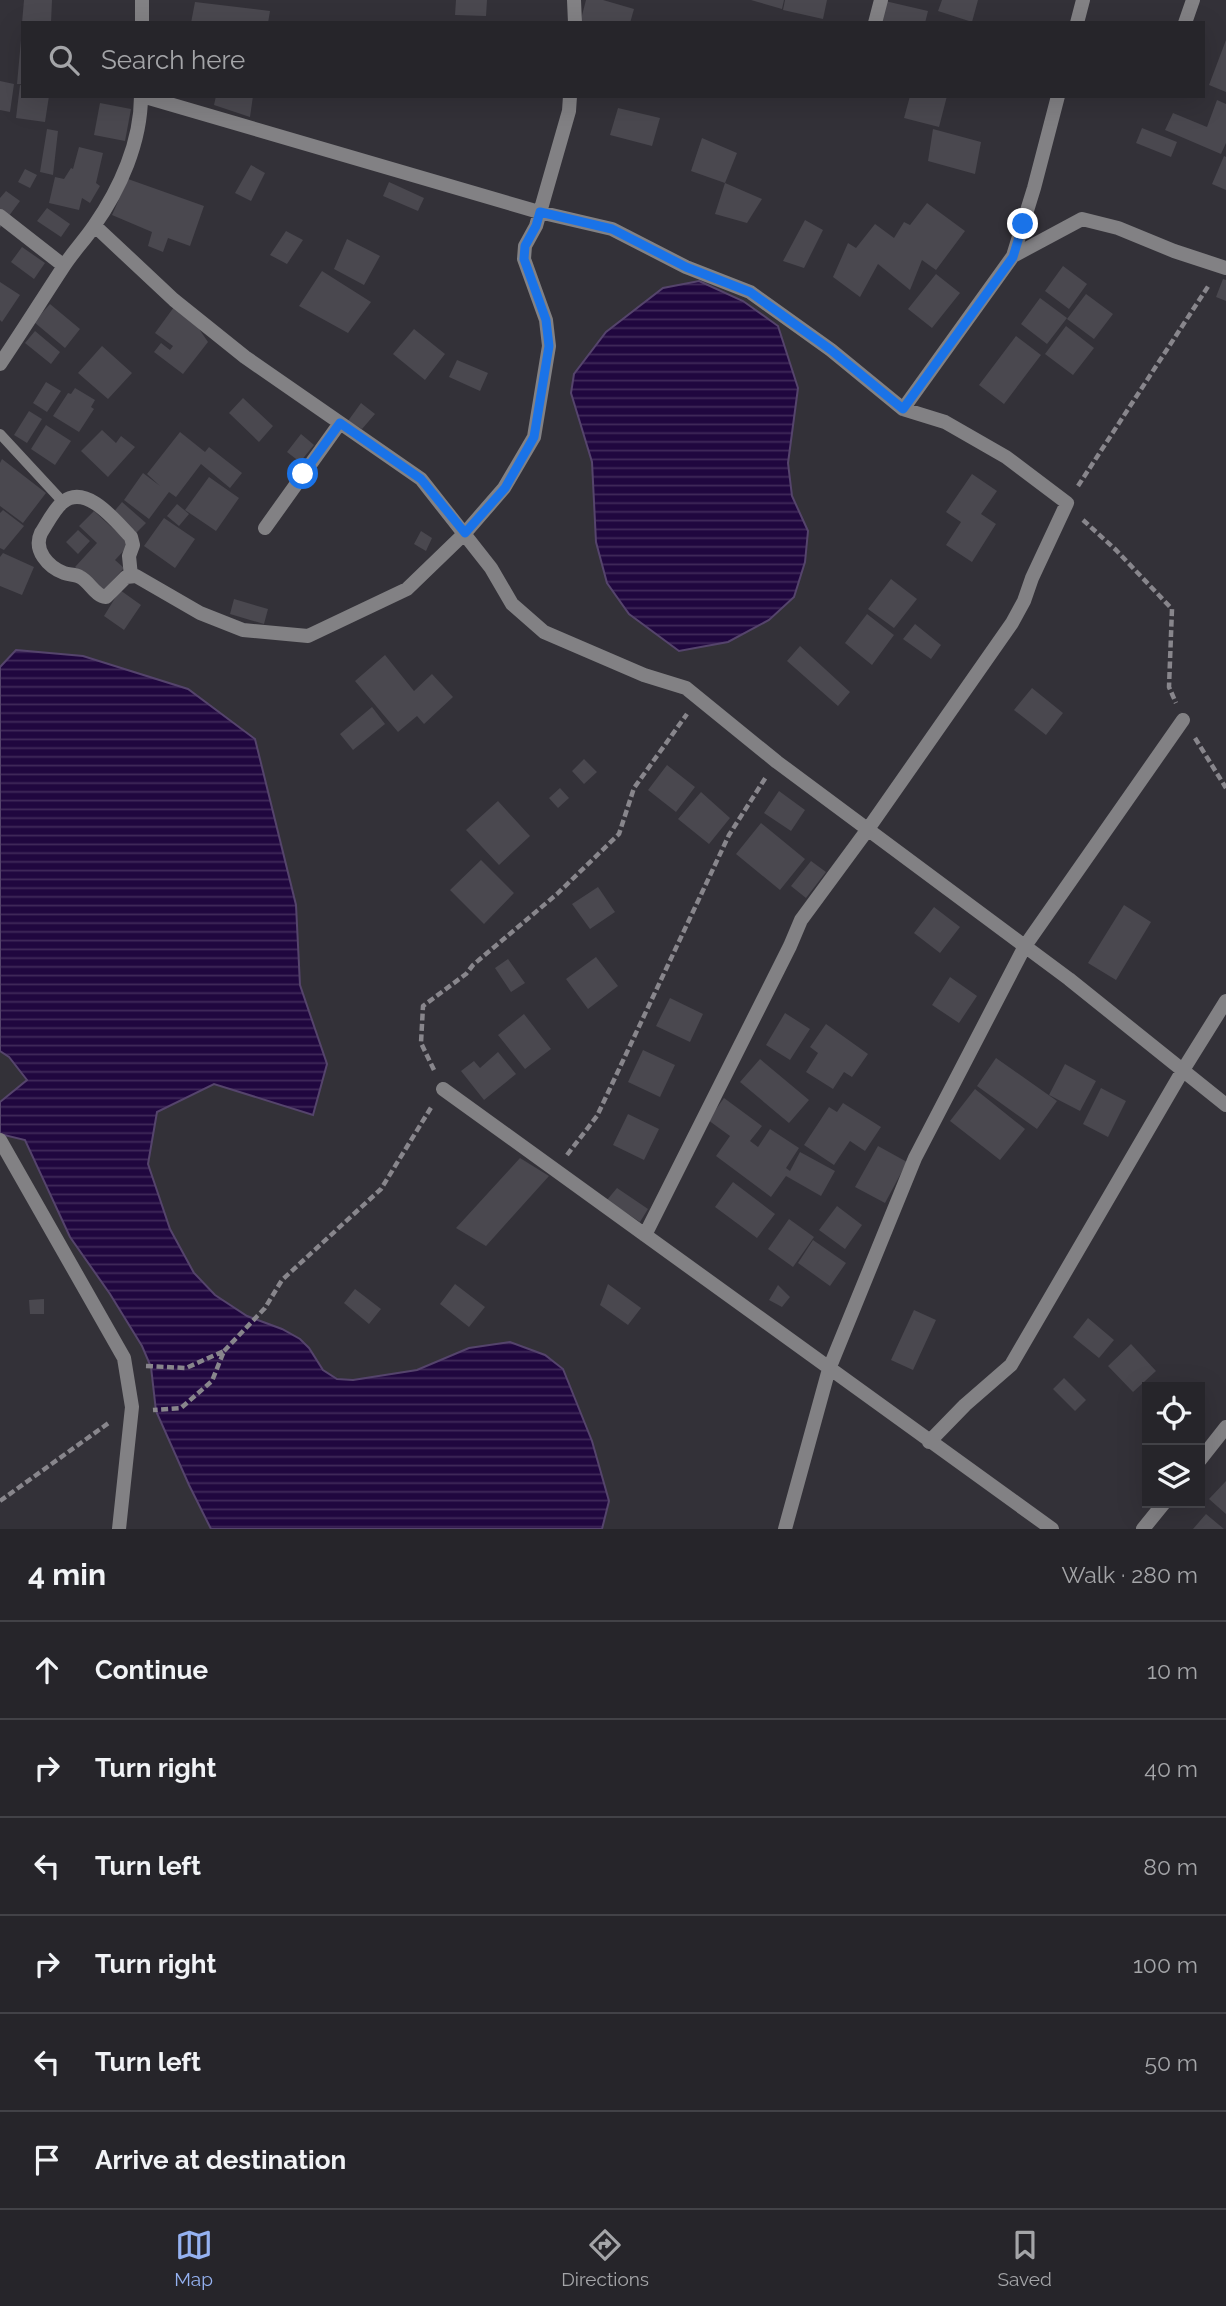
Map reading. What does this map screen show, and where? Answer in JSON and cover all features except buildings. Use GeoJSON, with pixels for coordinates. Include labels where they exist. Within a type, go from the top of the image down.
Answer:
{"type":"FeatureCollection","features":[{"type":"Feature","properties":{"kind":"street"},"geometry":{"type":"LineString","coordinates":[[142,0],[142,21]]}},
{"type":"Feature","properties":{"kind":"street"},"geometry":{"type":"LineString","coordinates":[[575,0],[575,21]]}},
{"type":"Feature","properties":{"kind":"street"},"geometry":{"type":"LineString","coordinates":[[876,21],[881,0]]}},
{"type":"Feature","properties":{"kind":"street"},"geometry":{"type":"LineString","coordinates":[[1078,21],[1083,0]]}},
{"type":"Feature","properties":{"kind":"street"},"geometry":{"type":"LineString","coordinates":[[1186,21],[1193,0]]}},
{"type":"Feature","properties":{"kind":"street"},"geometry":{"type":"LineString","coordinates":[[0,364],[64,266],[95,226],[129,159],[141,116],[142,98]]}},
{"type":"Feature","properties":{"kind":"street"},"geometry":{"type":"LineString","coordinates":[[149,98],[540,212],[612,229],[686,267],[750,292],[831,350],[903,409],[945,422],[1006,457],[1067,503],[1012,623],[801,920],[645,1236]]}},
{"type":"Feature","properties":{"kind":"street"},"geometry":{"type":"LineString","coordinates":[[131,576],[131,537],[97,503],[80,497],[63,502],[38,538],[39,549],[48,562],[61,572],[82,578],[101,597],[106,597],[121,580],[131,576],[141,578],[200,613],[243,630],[308,636],[407,589],[465,533],[505,488],[534,437],[549,346],[546,320],[524,259],[525,246],[536,226],[569,111],[570,98]]}},
{"type":"Feature","properties":{"kind":"street"},"geometry":{"type":"LineString","coordinates":[[903,409],[1013,257],[1057,98]]}},
{"type":"Feature","properties":{"kind":"street"},"geometry":{"type":"LineString","coordinates":[[0,216],[64,266]]}},
{"type":"Feature","properties":{"kind":"street"},"geometry":{"type":"LineString","coordinates":[[1013,257],[1083,219],[1118,228],[1224,267]]}},
{"type":"Feature","properties":{"kind":"street"},"geometry":{"type":"LineString","coordinates":[[95,226],[174,300],[245,356],[421,479],[491,568],[512,604],[544,632],[644,675],[686,688],[777,762],[1025,946],[1226,1105]]}},
{"type":"Feature","properties":{"kind":"street"},"geometry":{"type":"LineString","coordinates":[[265,528],[340,423]]}},
{"type":"Feature","properties":{"kind":"street"},"geometry":{"type":"LineString","coordinates":[[785,1529],[829,1369],[915,1158],[1025,946],[1183,720]]}},
{"type":"Feature","properties":{"kind":"street"},"geometry":{"type":"LineString","coordinates":[[929,1442],[965,1405],[1011,1365],[1226,1001]]}},
{"type":"Feature","properties":{"kind":"street"},"geometry":{"type":"LineString","coordinates":[[443,1089],[1048,1528]]}},
{"type":"Feature","properties":{"kind":"street"},"geometry":{"type":"LineString","coordinates":[[0,1140],[124,1358],[132,1407],[119,1529]]}},
{"type":"Feature","properties":{"kind":"street"},"geometry":{"type":"LineString","coordinates":[[1205,1454],[1226,1427]]}},
{"type":"Feature","properties":{"kind":"street"},"geometry":{"type":"LineString","coordinates":[[1143,1529],[1160,1508]]}},
{"type":"Feature","properties":{"kind":"lane"},"geometry":{"type":"LineString","coordinates":[[0,434],[63,502]]}},
{"type":"Feature","properties":{"kind":"path"},"geometry":{"type":"LineString","coordinates":[[1224,267],[1067,503],[1172,609],[1169,687],[1183,720],[1226,788]]}},
{"type":"Feature","properties":{"kind":"path"},"geometry":{"type":"LineString","coordinates":[[156,1411],[181,1408],[212,1381],[224,1351],[265,1308],[282,1280],[382,1189],[443,1089],[421,1043],[423,1006],[466,974],[548,902],[619,834],[634,788],[698,698]]}},
{"type":"Feature","properties":{"kind":"path"},"geometry":{"type":"LineString","coordinates":[[555,1171],[597,1116],[729,835],[777,762]]}},
{"type":"Feature","properties":{"kind":"path"},"geometry":{"type":"LineString","coordinates":[[151,1367],[186,1368],[224,1351]]}},
{"type":"Feature","properties":{"kind":"path"},"geometry":{"type":"LineString","coordinates":[[0,1501],[132,1407]]}},
{"type":"Feature","properties":{"kind":"shaded area"},"geometry":{"type":"Polygon","coordinates":[[[699,281],[743,301],[778,326],[798,388],[788,463],[792,496],[808,531],[805,562],[794,597],[769,620],[728,642],[679,651],[629,614],[607,583],[596,542],[592,462],[571,393],[574,374],[606,332],[663,288],[699,281]]]}},
{"type":"Feature","properties":{"kind":"shaded area"},"geometry":{"type":"Polygon","coordinates":[[[16,650],[83,656],[188,689],[255,739],[296,905],[300,985],[327,1064],[313,1115],[214,1084],[157,1112],[148,1164],[170,1229],[194,1273],[215,1295],[247,1316],[300,1339],[323,1370],[337,1379],[353,1380],[417,1370],[469,1348],[510,1342],[545,1355],[563,1369],[592,1441],[609,1501],[602,1529],[211,1529],[156,1411],[151,1367],[142,1346],[70,1237],[25,1140],[0,1134],[0,1102],[27,1080],[9,1057],[0,1051],[0,667],[16,650]]]}},
{"type":"Feature","properties":{"kind":"route"},"geometry":{"type":"LineString","coordinates":[[303,474],[340,423],[421,479],[465,533],[505,488],[534,437],[549,346],[546,320],[524,259],[525,246],[540,212],[612,229],[686,267],[750,292],[831,350],[903,409],[1013,257],[1023,224]]}}]}
